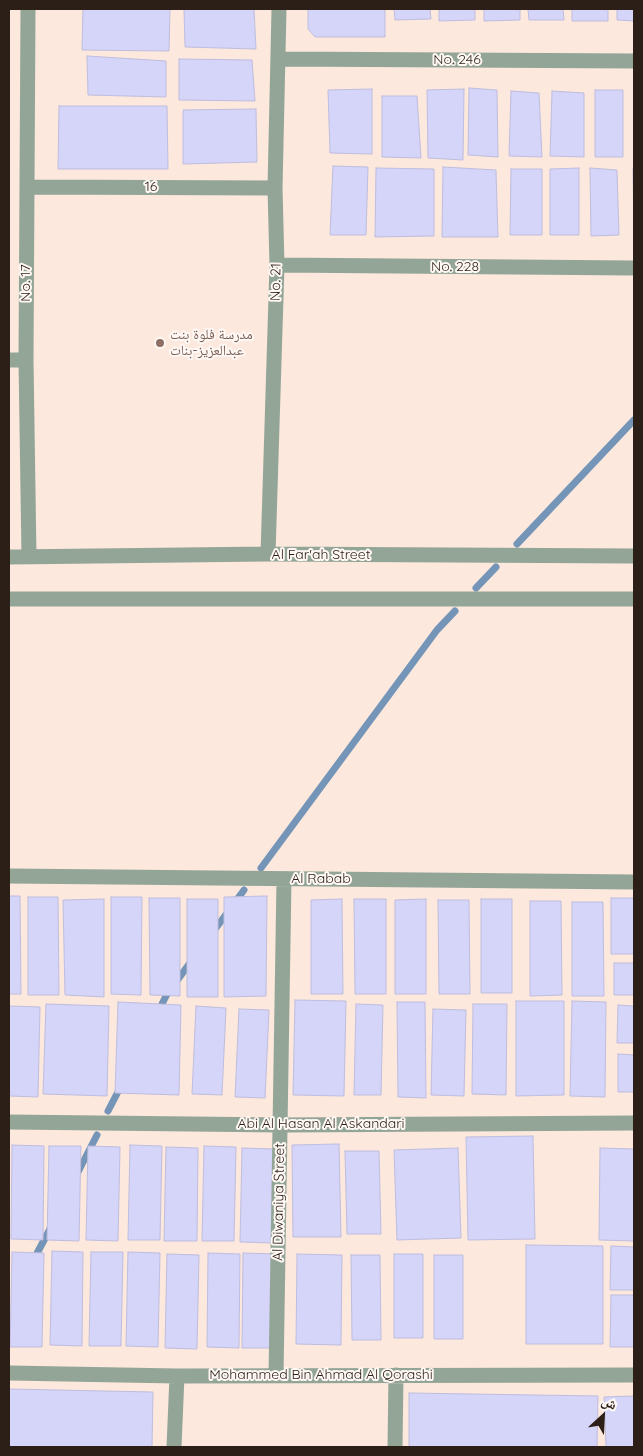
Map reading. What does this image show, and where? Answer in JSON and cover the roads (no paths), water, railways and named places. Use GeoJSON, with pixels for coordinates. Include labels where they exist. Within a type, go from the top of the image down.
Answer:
{"type":"FeatureCollection","features":[{"type":"Feature","properties":{"kind":"street","name":"No. 17"},"geometry":{"type":"LineString","coordinates":[[28,9],[26,360],[29,557]]}},
{"type":"Feature","properties":{"kind":"street","name":"No. 21"},"geometry":{"type":"LineString","coordinates":[[268,554],[277,265],[275,188],[279,9]]}},
{"type":"Feature","properties":{"kind":"street","name":"No. 246"},"geometry":{"type":"LineString","coordinates":[[279,58],[634,61]]}},
{"type":"Feature","properties":{"kind":"street","name":"16"},"geometry":{"type":"LineString","coordinates":[[26,187],[275,188]]}},
{"type":"Feature","properties":{"kind":"street","name":"No. 228"},"geometry":{"type":"LineString","coordinates":[[277,265],[634,268]]}},
{"type":"Feature","properties":{"kind":"street"},"geometry":{"type":"LineString","coordinates":[[9,360],[26,360]]}},
{"type":"Feature","properties":{"kind":"street","name":"Al Far'ah Street"},"geometry":{"type":"LineString","coordinates":[[9,556],[268,554],[634,556]]}},
{"type":"Feature","properties":{"kind":"street"},"geometry":{"type":"LineString","coordinates":[[9,599],[634,599]]}},
{"type":"Feature","properties":{"kind":"street","name":"Al Rabab"},"geometry":{"type":"LineString","coordinates":[[9,876],[634,882]]}},
{"type":"Feature","properties":{"kind":"street","name":"Al Diwaniya Street"},"geometry":{"type":"LineString","coordinates":[[276,1376],[284,879]]}},
{"type":"Feature","properties":{"kind":"street","name":"Abi Al Hasan Al Askandari"},"geometry":{"type":"LineString","coordinates":[[9,1122],[281,1125],[634,1123]]}},
{"type":"Feature","properties":{"kind":"street","name":"Mohammed Bin Ahmad Al Qorashi"},"geometry":{"type":"LineString","coordinates":[[9,1373],[177,1376],[634,1375]]}},
{"type":"Feature","properties":{"kind":"street"},"geometry":{"type":"LineString","coordinates":[[395,1447],[396,1375]]}},
{"type":"Feature","properties":{"kind":"street"},"geometry":{"type":"LineString","coordinates":[[174,1447],[177,1376]]}},
{"type":"Feature","properties":{"kind":"waterway"},"geometry":{"type":"LineString","coordinates":[[517,544],[634,420]]}},
{"type":"Feature","properties":{"kind":"waterway"},"geometry":{"type":"LineString","coordinates":[[476,588],[496,567]]}},
{"type":"Feature","properties":{"kind":"waterway"},"geometry":{"type":"LineString","coordinates":[[261,868],[437,630],[455,611]]}},
{"type":"Feature","properties":{"kind":"waterway"},"geometry":{"type":"LineString","coordinates":[[213,932],[244,890]]}},
{"type":"Feature","properties":{"kind":"waterway"},"geometry":{"type":"LineString","coordinates":[[158,1012],[166,996],[192,960]]}},
{"type":"Feature","properties":{"kind":"waterway"},"geometry":{"type":"LineString","coordinates":[[108,1111],[121,1086]]}},
{"type":"Feature","properties":{"kind":"waterway"},"geometry":{"type":"LineString","coordinates":[[77,1174],[97,1135]]}},
{"type":"Feature","properties":{"kind":"waterway"},"geometry":{"type":"LineString","coordinates":[[34,1259],[51,1227]]}},
{"type":"Feature","properties":{"kind":"place","name":"مدرسة فلوة بنت عبدالعزيز-بنات"},"geometry":{"type":"Point","coordinates":[160,343]}}]}
